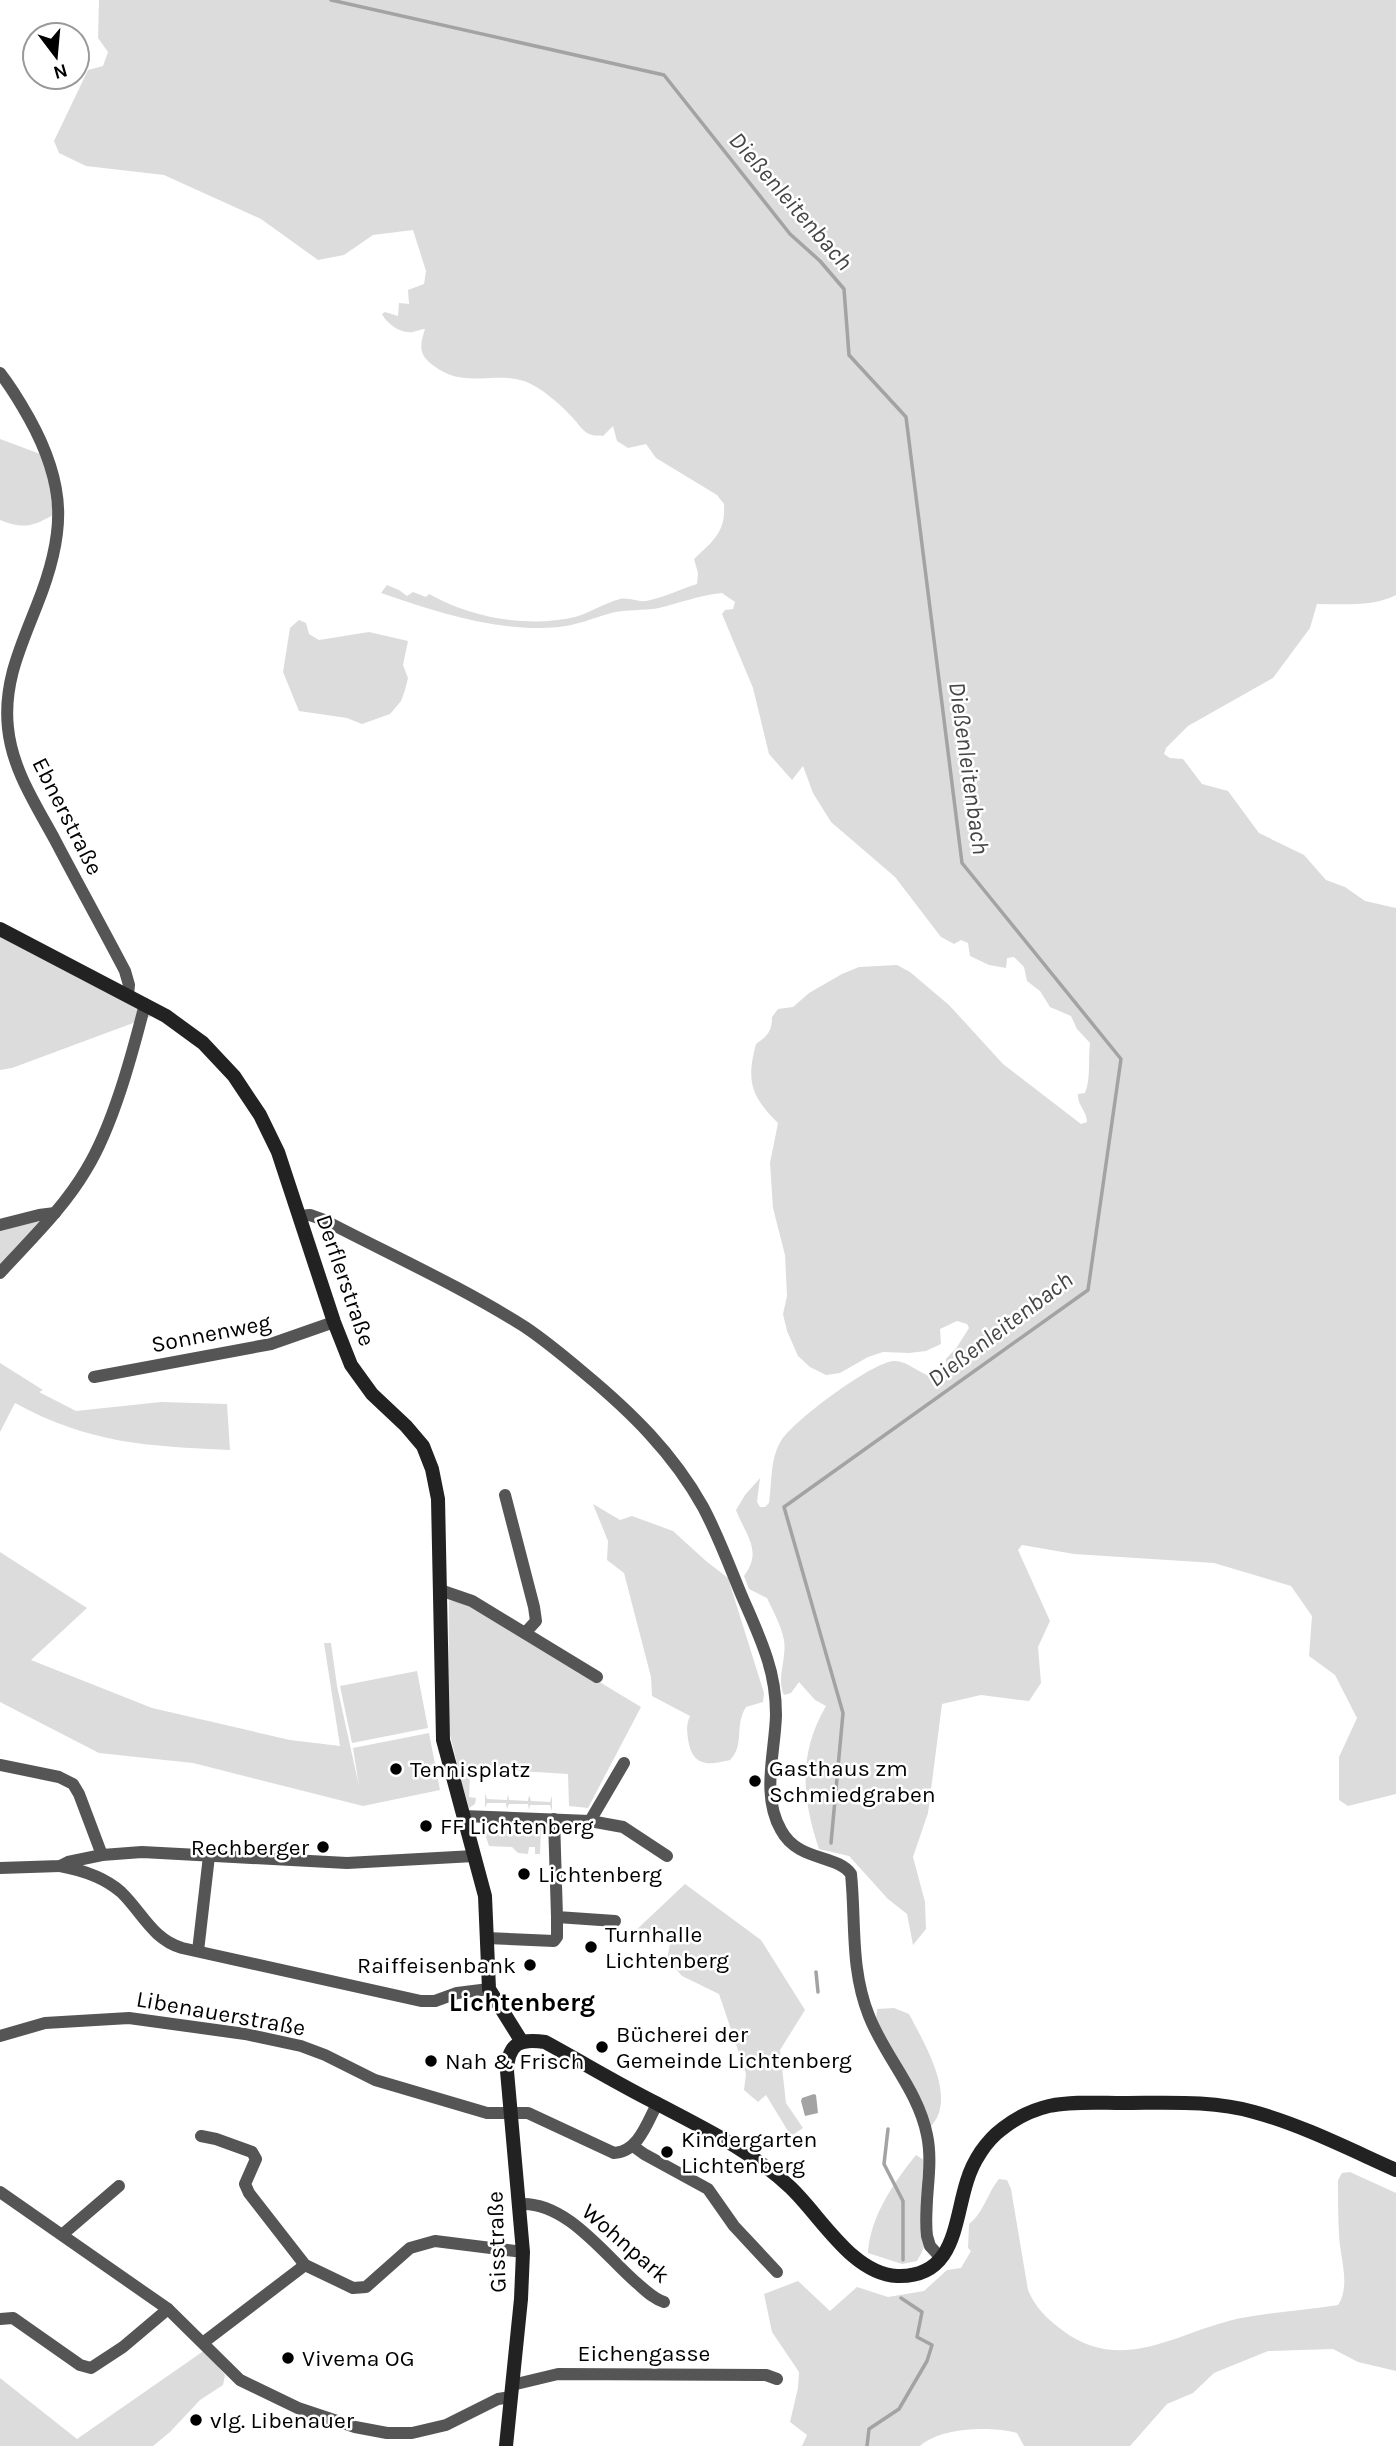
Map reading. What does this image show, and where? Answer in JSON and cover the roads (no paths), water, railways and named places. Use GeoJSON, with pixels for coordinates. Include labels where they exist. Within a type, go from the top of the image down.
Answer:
{"type":"FeatureCollection","features":[{"type":"Feature","properties":{"kind":"street","name":"Ebnerstraße"},"geometry":{"type":"LineString","coordinates":[[0,373],[25,411],[49,458],[57,484],[59,509],[57,534],[48,572],[12,673],[7,711],[10,744],[23,780],[125,971],[129,985],[128,995]]}},
{"type":"Feature","properties":{"kind":"street","name":"Derflerstraße"},"geometry":{"type":"LineString","coordinates":[[0,929],[145,1004],[185,1028],[234,1076],[275,1144],[334,1322],[357,1374],[372,1394],[414,1434],[430,1461],[438,1499],[442,1731],[485,1896],[489,1989],[522,2042]]}},
{"type":"Feature","properties":{"kind":"street"},"geometry":{"type":"LineString","coordinates":[[0,1273],[55,1213],[86,1170],[107,1128],[145,1004]]}},
{"type":"Feature","properties":{"kind":"street"},"geometry":{"type":"LineString","coordinates":[[0,1225],[39,1214],[55,1213]]}},
{"type":"Feature","properties":{"kind":"street"},"geometry":{"type":"LineString","coordinates":[[300,1216],[310,1215],[324,1220],[483,1303],[534,1333],[606,1391],[653,1436],[683,1475],[708,1517],[764,1647],[772,1674],[776,1714],[770,1786],[779,1828],[797,1848],[843,1866],[851,1874],[853,1948],[860,1988],[872,2024],[911,2092],[926,2127],[930,2159],[926,2228],[930,2246],[941,2258]]}},
{"type":"Feature","properties":{"kind":"street","name":"Sonnenweg"},"geometry":{"type":"LineString","coordinates":[[94,1377],[271,1344],[334,1322]]}},
{"type":"Feature","properties":{"kind":"street"},"geometry":{"type":"LineString","coordinates":[[505,1495],[534,1607],[536,1621],[525,1633]]}},
{"type":"Feature","properties":{"kind":"street"},"geometry":{"type":"LineString","coordinates":[[440,1590],[472,1601],[597,1677]]}},
{"type":"Feature","properties":{"kind":"street"},"geometry":{"type":"LineString","coordinates":[[590,1821],[624,1763]]}},
{"type":"Feature","properties":{"kind":"street"},"geometry":{"type":"LineString","coordinates":[[0,1765],[59,1777],[73,1784],[102,1855]]}},
{"type":"Feature","properties":{"kind":"street"},"geometry":{"type":"LineString","coordinates":[[463,1816],[590,1821],[623,1827],[667,1856]]}},
{"type":"Feature","properties":{"kind":"street"},"geometry":{"type":"LineString","coordinates":[[486,1938],[554,1941],[557,1937],[554,1819]]}},
{"type":"Feature","properties":{"kind":"street"},"geometry":{"type":"LineString","coordinates":[[60,1866],[102,1855],[142,1852],[347,1863],[474,1856]]}},
{"type":"Feature","properties":{"kind":"street"},"geometry":{"type":"LineString","coordinates":[[198,1951],[209,1856]]}},
{"type":"Feature","properties":{"kind":"street"},"geometry":{"type":"LineString","coordinates":[[0,1868],[60,1866],[102,1879],[123,1894],[158,1936],[173,1945],[421,2001],[435,2001],[457,1993],[489,1989]]}},
{"type":"Feature","properties":{"kind":"street"},"geometry":{"type":"LineString","coordinates":[[557,1917],[615,1921]]}},
{"type":"Feature","properties":{"kind":"street","name":"Libenauerstraße"},"geometry":{"type":"LineString","coordinates":[[0,2036],[36,2025],[105,2018],[130,2018],[222,2030],[301,2046],[375,2080],[486,2113],[528,2113],[609,2151],[622,2152],[633,2146]]}},
{"type":"Feature","properties":{"kind":"street"},"geometry":{"type":"LineString","coordinates":[[522,2042],[545,2042],[724,2138],[771,2170],[803,2200],[845,2248],[871,2270],[896,2276],[912,2274],[932,2266],[941,2258],[954,2237],[970,2174],[984,2147],[1012,2121],[1048,2106],[1157,2103],[1242,2108],[1290,2125],[1396,2171]]}},
{"type":"Feature","properties":{"kind":"street","name":"Gisstraße"},"geometry":{"type":"LineString","coordinates":[[506,2446],[521,2299],[523,2252],[510,2114],[508,2060],[514,2047],[522,2042]]}},
{"type":"Feature","properties":{"kind":"street"},"geometry":{"type":"LineString","coordinates":[[657,2104],[633,2146],[708,2189],[734,2226],[777,2272]]}},
{"type":"Feature","properties":{"kind":"street"},"geometry":{"type":"LineString","coordinates":[[201,2136],[233,2144],[255,2155],[246,2188],[304,2265],[346,2286],[356,2289],[366,2287],[403,2253],[425,2242],[523,2252]]}},
{"type":"Feature","properties":{"kind":"street"},"geometry":{"type":"LineString","coordinates":[[63,2234],[119,2186]]}},
{"type":"Feature","properties":{"kind":"street"},"geometry":{"type":"LineString","coordinates":[[0,2192],[169,2309],[234,2375],[255,2388],[326,2418],[387,2433],[411,2433],[435,2429],[456,2421],[512,2391]]}},
{"type":"Feature","properties":{"kind":"street","name":"Wohnpark"},"geometry":{"type":"LineString","coordinates":[[520,2204],[533,2204],[566,2218],[630,2278],[653,2297],[664,2302]]}},
{"type":"Feature","properties":{"kind":"street"},"geometry":{"type":"LineString","coordinates":[[204,2342],[304,2265]]}},
{"type":"Feature","properties":{"kind":"street"},"geometry":{"type":"LineString","coordinates":[[0,2319],[13,2318],[80,2365],[91,2368],[123,2347],[169,2309]]}},
{"type":"Feature","properties":{"kind":"street","name":"Eichengasse"},"geometry":{"type":"LineString","coordinates":[[512,2391],[558,2374],[766,2375],[777,2379]]}},
{"type":"Feature","properties":{"kind":"waterway","name":"Dießenleitenbach"},"geometry":{"type":"LineString","coordinates":[[331,0],[664,75],[790,234],[820,261],[844,289],[849,355],[906,417],[962,863],[1121,1059],[1088,1290],[784,1507],[843,1713],[831,1843]]}},
{"type":"Feature","properties":{"kind":"waterway","name":"Dießenleitenbach"},"geometry":{"type":"LineString","coordinates":[[816,1972],[818,1992]]}},
{"type":"Feature","properties":{"kind":"waterway","name":"Dießenleitenbach"},"geometry":{"type":"LineString","coordinates":[[888,2129],[884,2164],[903,2201],[903,2260]]}},
{"type":"Feature","properties":{"kind":"waterway","name":"Dießenleitenbach"},"geometry":{"type":"LineString","coordinates":[[867,2446],[869,2429],[899,2409],[927,2361],[932,2345],[917,2337],[922,2312],[901,2298]]}},
{"type":"Feature","properties":{"kind":"place","name":"Tennisplatz"},"geometry":{"type":"Point","coordinates":[396,1769]}},
{"type":"Feature","properties":{"kind":"place","name":"Gasthaus zm Schmiedgraben"},"geometry":{"type":"Point","coordinates":[755,1781]}},
{"type":"Feature","properties":{"kind":"place","name":"FF Lichtenberg"},"geometry":{"type":"Point","coordinates":[426,1826]}},
{"type":"Feature","properties":{"kind":"place","name":"Rechberger"},"geometry":{"type":"Point","coordinates":[323,1847]}},
{"type":"Feature","properties":{"kind":"place","name":"Lichtenberg"},"geometry":{"type":"Point","coordinates":[524,1874]}},
{"type":"Feature","properties":{"kind":"place","name":"Turnhalle Lichtenberg"},"geometry":{"type":"Point","coordinates":[591,1947]}},
{"type":"Feature","properties":{"kind":"place","name":"Raiffeisenbank"},"geometry":{"type":"Point","coordinates":[530,1965]}},
{"type":"Feature","properties":{"kind":"place","name":"Bücherei der Gemeinde Lichtenberg"},"geometry":{"type":"Point","coordinates":[602,2047]}},
{"type":"Feature","properties":{"kind":"place","name":"Nah & Frisch"},"geometry":{"type":"Point","coordinates":[431,2061]}},
{"type":"Feature","properties":{"kind":"place","name":"Kindergarten Lichtenberg"},"geometry":{"type":"Point","coordinates":[667,2152]}},
{"type":"Feature","properties":{"kind":"place","name":"Vivema OG"},"geometry":{"type":"Point","coordinates":[288,2358]}},
{"type":"Feature","properties":{"kind":"place","name":"vlg. Libenauer"},"geometry":{"type":"Point","coordinates":[196,2420]}},
{"type":"Feature","properties":{"kind":"district","name":"Lichtenberg"},"geometry":{"type":"Point","coordinates":[522,2002]}}]}
